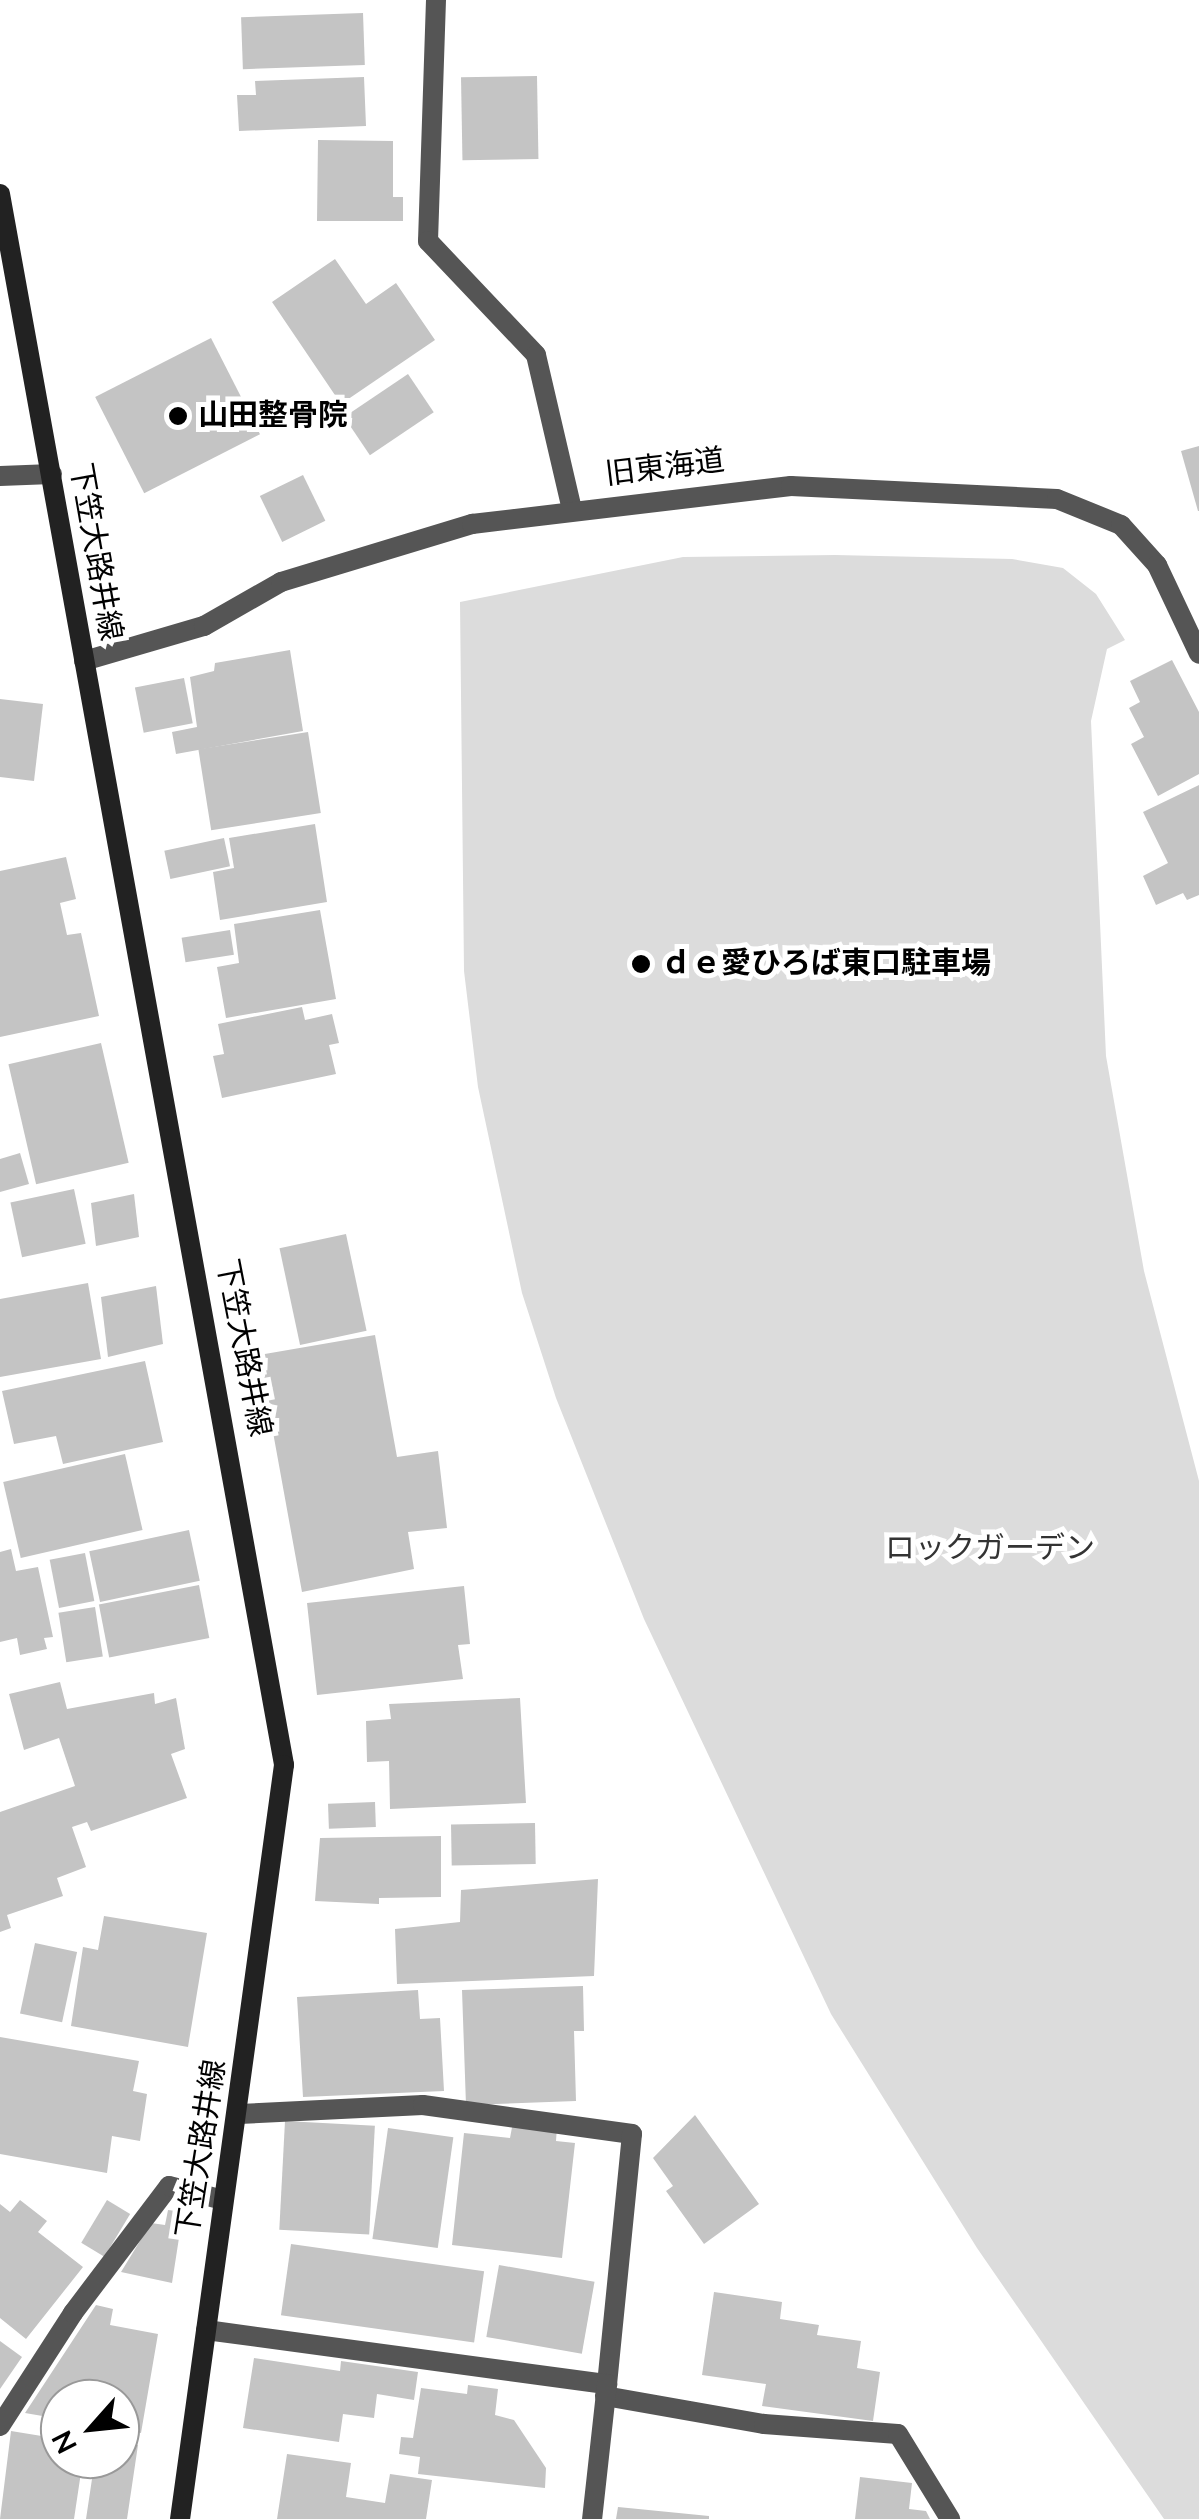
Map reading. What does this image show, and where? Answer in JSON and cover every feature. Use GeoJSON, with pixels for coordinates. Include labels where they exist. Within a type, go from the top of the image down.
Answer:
{"type":"FeatureCollection","features":[{"type":"Feature","properties":{"kind":"main road","name":"下笠大路井線"},"geometry":{"type":"LineString","coordinates":[[0,194],[284,1765],[180,2519]]}},
{"type":"Feature","properties":{"kind":"street"},"geometry":{"type":"LineString","coordinates":[[436,0],[428,241],[536,355],[572,510]]}},
{"type":"Feature","properties":{"kind":"street"},"geometry":{"type":"LineString","coordinates":[[0,476],[52,474]]}},
{"type":"Feature","properties":{"kind":"street","name":"旧東海道"},"geometry":{"type":"LineString","coordinates":[[84,662],[204,626],[282,582],[472,524],[791,486],[1057,498],[1121,525],[1158,565],[1199,654]]}},
{"type":"Feature","properties":{"kind":"street"},"geometry":{"type":"LineString","coordinates":[[238,2114],[423,2106],[632,2134],[592,2519]]}},
{"type":"Feature","properties":{"kind":"street"},"geometry":{"type":"LineString","coordinates":[[0,2426],[73,2314],[169,2186],[223,2200]]}},
{"type":"Feature","properties":{"kind":"street"},"geometry":{"type":"LineString","coordinates":[[206,2330],[606,2390],[764,2424],[898,2434],[950,2519]]}},
{"type":"Feature","properties":{"kind":"green space","name":"ロックガーデン"},"geometry":{"type":"Polygon","coordinates":[[[683,557],[1012,559],[1063,568],[1096,594],[1125,640],[1107,649],[1091,721],[1106,1056],[1144,1271],[1199,1481],[1199,2519],[1164,2519],[977,2248],[831,2014],[644,1619],[556,1398],[522,1293],[478,1087],[464,971],[460,602],[683,557]]]}},
{"type":"Feature","properties":{"kind":"building"},"geometry":{"type":"Polygon","coordinates":[[[363,13],[365,65],[243,69],[241,17],[363,13]]]}},
{"type":"Feature","properties":{"kind":"building"},"geometry":{"type":"Polygon","coordinates":[[[537,76],[538,159],[462,160],[461,77],[537,76]]]}},
{"type":"Feature","properties":{"kind":"building"},"geometry":{"type":"Polygon","coordinates":[[[364,77],[366,126],[239,131],[237,95],[256,95],[255,81],[364,77]]]}},
{"type":"Feature","properties":{"kind":"building"},"geometry":{"type":"Polygon","coordinates":[[[318,140],[393,141],[393,197],[403,197],[403,221],[317,221],[318,140]]]}},
{"type":"Feature","properties":{"kind":"building"},"geometry":{"type":"Polygon","coordinates":[[[335,259],[366,304],[396,283],[435,340],[341,404],[272,302],[335,259]]]}},
{"type":"Feature","properties":{"kind":"building","name":"山田整骨院"},"geometry":{"type":"Polygon","coordinates":[[[211,338],[260,434],[144,493],[95,397],[211,338]]]}},
{"type":"Feature","properties":{"kind":"building"},"geometry":{"type":"Polygon","coordinates":[[[408,374],[434,412],[370,455],[344,417],[408,374]]]}},
{"type":"Feature","properties":{"kind":"building"},"geometry":{"type":"Polygon","coordinates":[[[1199,446],[1199,511],[1198,511],[1181,451],[1199,446]]]}},
{"type":"Feature","properties":{"kind":"building"},"geometry":{"type":"Polygon","coordinates":[[[303,475],[325,521],[282,542],[260,496],[303,475]]]}},
{"type":"Feature","properties":{"kind":"building"},"geometry":{"type":"Polygon","coordinates":[[[290,650],[303,731],[176,754],[172,732],[197,727],[190,677],[214,671],[215,663],[290,650]]]}},
{"type":"Feature","properties":{"kind":"building"},"geometry":{"type":"Polygon","coordinates":[[[1172,660],[1199,712],[1199,774],[1158,796],[1131,744],[1144,737],[1129,708],[1140,702],[1130,681],[1172,660]]]}},
{"type":"Feature","properties":{"kind":"building"},"geometry":{"type":"Polygon","coordinates":[[[184,678],[193,723],[144,733],[135,688],[184,678]]]}},
{"type":"Feature","properties":{"kind":"building"},"geometry":{"type":"Polygon","coordinates":[[[0,699],[43,704],[34,781],[0,777],[0,699]]]}},
{"type":"Feature","properties":{"kind":"building"},"geometry":{"type":"Polygon","coordinates":[[[308,732],[321,813],[211,830],[198,749],[308,732]]]}},
{"type":"Feature","properties":{"kind":"building"},"geometry":{"type":"Polygon","coordinates":[[[1199,785],[1199,895],[1187,900],[1183,893],[1156,905],[1143,876],[1168,863],[1143,812],[1199,785]]]}},
{"type":"Feature","properties":{"kind":"building"},"geometry":{"type":"Polygon","coordinates":[[[315,824],[327,902],[220,920],[213,872],[234,868],[229,838],[315,824]]]}},
{"type":"Feature","properties":{"kind":"building"},"geometry":{"type":"Polygon","coordinates":[[[224,838],[230,866],[170,879],[164,851],[224,838]]]}},
{"type":"Feature","properties":{"kind":"building"},"geometry":{"type":"Polygon","coordinates":[[[66,857],[76,899],[60,903],[67,935],[81,933],[99,1016],[0,1037],[0,871],[66,857]]]}},
{"type":"Feature","properties":{"kind":"building"},"geometry":{"type":"Polygon","coordinates":[[[320,910],[336,999],[226,1018],[217,967],[239,963],[234,924],[320,910]]]}},
{"type":"Feature","properties":{"kind":"building"},"geometry":{"type":"Polygon","coordinates":[[[230,930],[234,955],[186,962],[182,938],[230,930]]]}},
{"type":"Feature","properties":{"kind":"building"},"geometry":{"type":"Polygon","coordinates":[[[302,1007],[305,1020],[332,1014],[339,1043],[329,1045],[336,1074],[222,1098],[213,1056],[224,1054],[218,1024],[302,1007]]]}},
{"type":"Feature","properties":{"kind":"building"},"geometry":{"type":"Polygon","coordinates":[[[101,1043],[129,1163],[36,1184],[8,1064],[101,1043]]]}},
{"type":"Feature","properties":{"kind":"building"},"geometry":{"type":"Polygon","coordinates":[[[20,1153],[29,1184],[0,1192],[0,1159],[20,1153]]]}},
{"type":"Feature","properties":{"kind":"building"},"geometry":{"type":"Polygon","coordinates":[[[74,1189],[86,1244],[22,1257],[10,1203],[74,1189]]]}},
{"type":"Feature","properties":{"kind":"building"},"geometry":{"type":"Polygon","coordinates":[[[134,1194],[139,1237],[96,1246],[91,1203],[134,1194]]]}},
{"type":"Feature","properties":{"kind":"building"},"geometry":{"type":"Polygon","coordinates":[[[346,1234],[367,1331],[300,1345],[279,1248],[346,1234]]]}},
{"type":"Feature","properties":{"kind":"building"},"geometry":{"type":"Polygon","coordinates":[[[88,1283],[101,1359],[0,1377],[0,1299],[88,1283]]]}},
{"type":"Feature","properties":{"kind":"building"},"geometry":{"type":"Polygon","coordinates":[[[156,1286],[163,1344],[108,1357],[101,1297],[156,1286]]]}},
{"type":"Feature","properties":{"kind":"building"},"geometry":{"type":"Polygon","coordinates":[[[375,1335],[397,1457],[438,1451],[447,1528],[408,1532],[414,1569],[302,1592],[259,1355],[375,1335]]]}},
{"type":"Feature","properties":{"kind":"building"},"geometry":{"type":"Polygon","coordinates":[[[145,1361],[163,1442],[63,1464],[56,1436],[14,1444],[2,1391],[145,1361]]]}},
{"type":"Feature","properties":{"kind":"building"},"geometry":{"type":"Polygon","coordinates":[[[125,1454],[143,1530],[21,1558],[3,1482],[125,1454]]]}},
{"type":"Feature","properties":{"kind":"building"},"geometry":{"type":"Polygon","coordinates":[[[189,1530],[200,1581],[100,1602],[89,1551],[189,1530]]]}},
{"type":"Feature","properties":{"kind":"building"},"geometry":{"type":"Polygon","coordinates":[[[11,1549],[16,1571],[38,1567],[53,1637],[44,1638],[47,1649],[20,1655],[17,1638],[0,1642],[0,1552],[11,1549]]]}},
{"type":"Feature","properties":{"kind":"building"},"geometry":{"type":"Polygon","coordinates":[[[85,1553],[94,1601],[59,1608],[50,1560],[85,1553]]]}},
{"type":"Feature","properties":{"kind":"building"},"geometry":{"type":"Polygon","coordinates":[[[199,1585],[209,1638],[109,1657],[99,1604],[199,1585]]]}},
{"type":"Feature","properties":{"kind":"building"},"geometry":{"type":"Polygon","coordinates":[[[464,1586],[470,1644],[458,1645],[463,1679],[317,1695],[307,1603],[464,1586]]]}},
{"type":"Feature","properties":{"kind":"building"},"geometry":{"type":"Polygon","coordinates":[[[95,1607],[103,1656],[66,1662],[58,1613],[95,1607]]]}},
{"type":"Feature","properties":{"kind":"building"},"geometry":{"type":"Polygon","coordinates":[[[60,1682],[67,1709],[154,1693],[155,1704],[176,1698],[185,1749],[171,1754],[187,1798],[91,1831],[87,1822],[72,1827],[86,1867],[57,1878],[63,1896],[7,1915],[11,1928],[0,1932],[0,1812],[75,1786],[59,1738],[24,1750],[9,1694],[60,1682]]]}},
{"type":"Feature","properties":{"kind":"building"},"geometry":{"type":"Polygon","coordinates":[[[520,1698],[526,1803],[390,1809],[389,1761],[367,1762],[366,1721],[391,1719],[389,1704],[520,1698]]]}},
{"type":"Feature","properties":{"kind":"building"},"geometry":{"type":"Polygon","coordinates":[[[375,1802],[376,1827],[329,1829],[328,1804],[375,1802]]]}},
{"type":"Feature","properties":{"kind":"building"},"geometry":{"type":"Polygon","coordinates":[[[535,1823],[536,1864],[452,1865],[451,1824],[535,1823]]]}},
{"type":"Feature","properties":{"kind":"building"},"geometry":{"type":"Polygon","coordinates":[[[441,1836],[441,1897],[379,1898],[379,1904],[315,1901],[320,1838],[441,1836]]]}},
{"type":"Feature","properties":{"kind":"building"},"geometry":{"type":"Polygon","coordinates":[[[598,1879],[594,1976],[397,1984],[395,1929],[460,1922],[461,1890],[598,1879]]]}},
{"type":"Feature","properties":{"kind":"building"},"geometry":{"type":"Polygon","coordinates":[[[104,1916],[207,1933],[188,2047],[71,2026],[83,1947],[98,1950],[104,1916]]]}},
{"type":"Feature","properties":{"kind":"building"},"geometry":{"type":"Polygon","coordinates":[[[35,1943],[77,1952],[62,2022],[20,2013],[35,1943]]]}},
{"type":"Feature","properties":{"kind":"building"},"geometry":{"type":"Polygon","coordinates":[[[583,1986],[584,2031],[574,2031],[576,2101],[466,2105],[462,1990],[583,1986]]]}},
{"type":"Feature","properties":{"kind":"building"},"geometry":{"type":"Polygon","coordinates":[[[418,1990],[420,2019],[440,2018],[444,2091],[303,2097],[297,1997],[418,1990]]]}},
{"type":"Feature","properties":{"kind":"building"},"geometry":{"type":"Polygon","coordinates":[[[0,2037],[139,2061],[133,2091],[147,2094],[140,2141],[112,2136],[107,2173],[0,2154],[0,2037]]]}},
{"type":"Feature","properties":{"kind":"building"},"geometry":{"type":"Polygon","coordinates":[[[695,2115],[759,2204],[704,2244],[666,2191],[673,2186],[653,2158],[695,2115]]]}},
{"type":"Feature","properties":{"kind":"building"},"geometry":{"type":"Polygon","coordinates":[[[285,2121],[375,2126],[369,2235],[279,2230],[285,2121]]]}},
{"type":"Feature","properties":{"kind":"building"},"geometry":{"type":"Polygon","coordinates":[[[513,2122],[557,2127],[556,2141],[575,2143],[562,2258],[452,2245],[464,2133],[510,2138],[513,2122]]]}},
{"type":"Feature","properties":{"kind":"building"},"geometry":{"type":"Polygon","coordinates":[[[388,2128],[453,2137],[438,2248],[372,2239],[388,2128]]]}},
{"type":"Feature","properties":{"kind":"building"},"geometry":{"type":"Polygon","coordinates":[[[20,2200],[47,2221],[38,2232],[83,2267],[26,2339],[0,2318],[0,2204],[10,2212],[20,2200]]]}},
{"type":"Feature","properties":{"kind":"building"},"geometry":{"type":"Polygon","coordinates":[[[107,2200],[130,2214],[104,2257],[81,2243],[107,2200]]]}},
{"type":"Feature","properties":{"kind":"building"},"geometry":{"type":"Polygon","coordinates":[[[168,2210],[183,2212],[172,2283],[121,2272],[151,2223],[165,2225],[168,2210]]]}},
{"type":"Feature","properties":{"kind":"building"},"geometry":{"type":"Polygon","coordinates":[[[291,2244],[484,2271],[474,2342],[281,2315],[291,2244]]]}},
{"type":"Feature","properties":{"kind":"building"},"geometry":{"type":"Polygon","coordinates":[[[499,2265],[595,2282],[582,2354],[486,2337],[499,2265]]]}},
{"type":"Feature","properties":{"kind":"building"},"geometry":{"type":"Polygon","coordinates":[[[714,2292],[782,2302],[780,2319],[819,2325],[817,2335],[861,2341],[857,2368],[880,2372],[873,2421],[762,2406],[766,2384],[702,2375],[714,2292]]]}},
{"type":"Feature","properties":{"kind":"building"},"geometry":{"type":"Polygon","coordinates":[[[96,2305],[113,2309],[110,2325],[158,2334],[141,2433],[140,2379],[47,2379],[96,2305]]]}},
{"type":"Feature","properties":{"kind":"building"},"geometry":{"type":"Polygon","coordinates":[[[0,2341],[22,2357],[0,2389],[0,2341]]]}},
{"type":"Feature","properties":{"kind":"building"},"geometry":{"type":"Polygon","coordinates":[[[254,2358],[340,2371],[341,2361],[418,2372],[414,2400],[377,2394],[374,2418],[343,2414],[339,2442],[243,2428],[254,2358]]]}},
{"type":"Feature","properties":{"kind":"building"},"geometry":{"type":"Polygon","coordinates":[[[468,2385],[498,2389],[495,2415],[514,2420],[546,2468],[545,2488],[418,2474],[420,2457],[399,2454],[401,2437],[413,2438],[421,2388],[467,2394],[468,2385]]]}},
{"type":"Feature","properties":{"kind":"building"},"geometry":{"type":"Polygon","coordinates":[[[40,2390],[40,2416],[25,2413],[40,2390]]]}},
{"type":"Feature","properties":{"kind":"building"},"geometry":{"type":"Polygon","coordinates":[[[11,2431],[40,2436],[40,2479],[80,2479],[74,2519],[0,2519],[11,2431]]]}},
{"type":"Feature","properties":{"kind":"building"},"geometry":{"type":"Polygon","coordinates":[[[287,2454],[351,2463],[346,2497],[385,2503],[390,2474],[432,2480],[426,2519],[277,2519],[287,2454]]]}},
{"type":"Feature","properties":{"kind":"building"},"geometry":{"type":"Polygon","coordinates":[[[860,2477],[912,2483],[909,2509],[926,2511],[930,2519],[855,2519],[860,2477]]]}},
{"type":"Feature","properties":{"kind":"building"},"geometry":{"type":"Polygon","coordinates":[[[92,2479],[133,2479],[127,2519],[86,2519],[92,2479]]]}},
{"type":"Feature","properties":{"kind":"building"},"geometry":{"type":"Polygon","coordinates":[[[618,2507],[709,2516],[709,2519],[616,2519],[618,2507]]]}},
{"type":"Feature","properties":{"kind":"place","name":"山田整骨院"},"geometry":{"type":"Point","coordinates":[178,416]}},
{"type":"Feature","properties":{"kind":"place","name":"ｄｅ愛ひろば東口駐車場"},"geometry":{"type":"Point","coordinates":[641,964]}}]}
